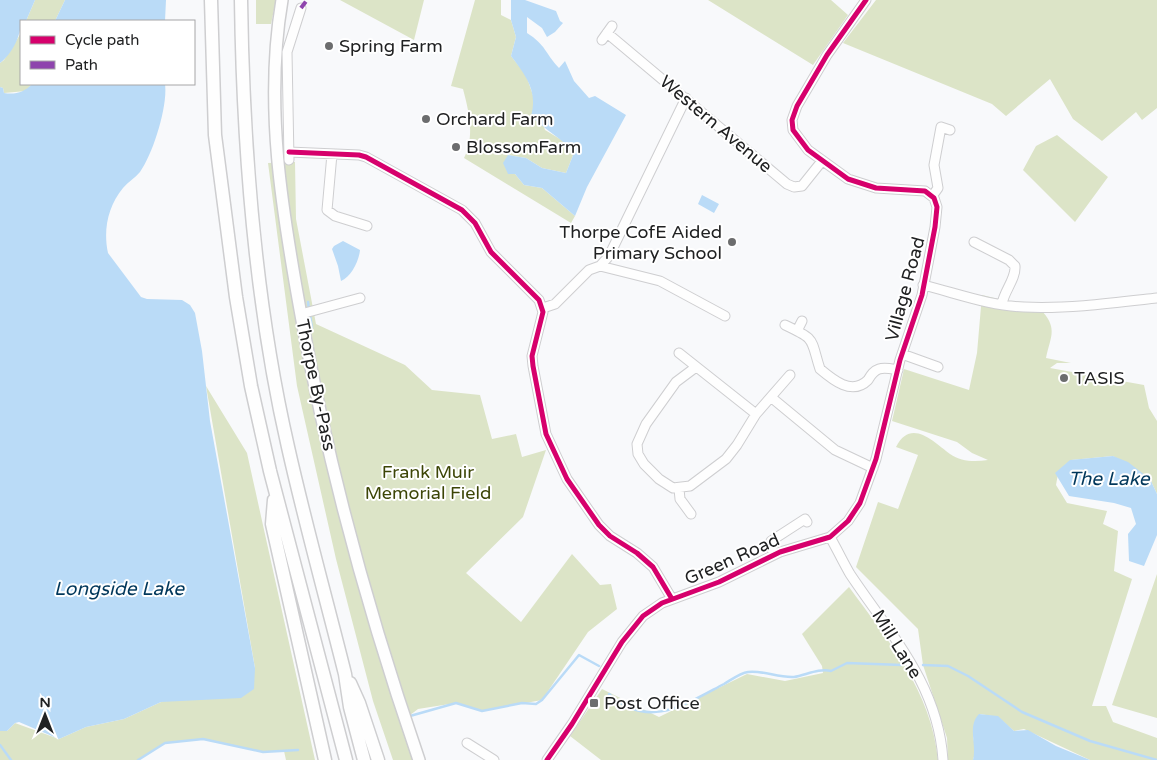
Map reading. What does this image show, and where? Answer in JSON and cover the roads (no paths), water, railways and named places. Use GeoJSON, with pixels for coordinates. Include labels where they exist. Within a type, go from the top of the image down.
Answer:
{"type":"FeatureCollection","features":[{"type":"Feature","properties":{"kind":"highway"},"geometry":{"type":"LineString","coordinates":[[211,0],[215,135],[233,278],[251,386],[274,488],[346,760]]}},
{"type":"Feature","properties":{"kind":"highway"},"geometry":{"type":"LineString","coordinates":[[241,0],[242,80],[248,168],[264,313],[287,446],[345,674],[350,707],[364,760]]}},
{"type":"Feature","properties":{"kind":"highway"},"geometry":{"type":"LineString","coordinates":[[274,488],[272,524],[325,760]]}},
{"type":"Feature","properties":{"kind":"highway"},"geometry":{"type":"LineString","coordinates":[[345,674],[360,703],[378,760]]}},
{"type":"Feature","properties":{"kind":"main road","name":"Thorpe By-Pass"},"geometry":{"type":"LineString","coordinates":[[282,0],[275,75],[276,142],[280,183],[301,314],[328,446],[346,516],[394,688],[419,760]]}},
{"type":"Feature","properties":{"kind":"street"},"geometry":{"type":"LineString","coordinates":[[866,0],[827,55],[797,106],[792,120],[793,130],[801,142],[822,161],[848,179],[865,185],[888,189],[921,190],[932,196]]}},
{"type":"Feature","properties":{"kind":"street"},"geometry":{"type":"LineString","coordinates":[[301,8],[287,52],[289,156],[332,154],[366,157],[462,210],[476,223],[491,252],[533,293],[543,308],[542,322],[532,360],[546,434],[556,458],[567,479],[599,526],[653,566],[672,599]]}},
{"type":"Feature","properties":{"kind":"street","name":"Western Avenue"},"geometry":{"type":"LineString","coordinates":[[607,33],[791,186],[799,187],[806,183],[822,161]]}},
{"type":"Feature","properties":{"kind":"street"},"geometry":{"type":"LineString","coordinates":[[543,308],[555,304],[589,270],[600,266],[608,256],[686,98]]}},
{"type":"Feature","properties":{"kind":"street","name":"Village Road"},"geometry":{"type":"LineString","coordinates":[[830,537],[848,522],[860,503],[873,468],[902,354],[923,285],[937,216],[936,201],[932,196],[938,188],[934,165],[941,128],[950,130]]}},
{"type":"Feature","properties":{"kind":"street"},"geometry":{"type":"LineString","coordinates":[[332,154],[327,210],[335,216],[367,226]]}},
{"type":"Feature","properties":{"kind":"street"},"geometry":{"type":"LineString","coordinates":[[974,242],[1010,260],[1015,266],[1014,276],[1006,289],[1002,304]]}},
{"type":"Feature","properties":{"kind":"street"},"geometry":{"type":"LineString","coordinates":[[600,266],[660,281],[725,316]]}},
{"type":"Feature","properties":{"kind":"street"},"geometry":{"type":"LineString","coordinates":[[923,285],[1002,304],[1023,307],[1068,306],[1157,298]]}},
{"type":"Feature","properties":{"kind":"street"},"geometry":{"type":"LineString","coordinates":[[301,314],[360,298]]}},
{"type":"Feature","properties":{"kind":"street"},"geometry":{"type":"LineString","coordinates":[[798,331],[802,321]]}},
{"type":"Feature","properties":{"kind":"street"},"geometry":{"type":"LineString","coordinates":[[785,326],[811,338],[820,369],[842,385],[860,386],[874,371],[880,368],[898,370]]}},
{"type":"Feature","properties":{"kind":"street"},"geometry":{"type":"LineString","coordinates":[[679,353],[756,414]]}},
{"type":"Feature","properties":{"kind":"street"},"geometry":{"type":"LineString","coordinates":[[902,354],[938,367]]}},
{"type":"Feature","properties":{"kind":"street"},"geometry":{"type":"LineString","coordinates":[[696,367],[676,382],[646,424],[637,444],[638,454],[651,472],[669,487],[679,489],[690,486],[726,459],[737,446],[756,414],[772,398],[790,375]]}},
{"type":"Feature","properties":{"kind":"street"},"geometry":{"type":"LineString","coordinates":[[772,398],[835,450],[873,468]]}},
{"type":"Feature","properties":{"kind":"street"},"geometry":{"type":"LineString","coordinates":[[679,489],[680,499],[691,514]]}},
{"type":"Feature","properties":{"kind":"street"},"geometry":{"type":"LineString","coordinates":[[774,554],[771,548],[771,541],[805,519],[807,522]]}},
{"type":"Feature","properties":{"kind":"street","name":"Green Road"},"geometry":{"type":"LineString","coordinates":[[547,760],[634,626],[652,609],[672,599],[719,582],[774,554],[830,537]]}},
{"type":"Feature","properties":{"kind":"street","name":"Mill Lane"},"geometry":{"type":"LineString","coordinates":[[830,537],[849,573],[908,656],[929,696],[941,739],[943,760]]}},
{"type":"Feature","properties":{"kind":"street"},"geometry":{"type":"LineString","coordinates":[[467,743],[494,760]]}},
{"type":"Feature","properties":{"kind":"water"},"geometry":{"type":"Polygon","coordinates":[[[0,0],[35,0],[26,20],[20,20],[19,33],[15,44],[0,63],[0,0]]]}},
{"type":"Feature","properties":{"kind":"water"},"geometry":{"type":"Polygon","coordinates":[[[65,0],[166,0],[165,20],[55,20],[65,0]]]}},
{"type":"Feature","properties":{"kind":"water"},"geometry":{"type":"Polygon","coordinates":[[[511,0],[525,0],[556,11],[560,21],[563,23],[555,32],[547,37],[542,28],[527,17],[527,33],[542,45],[559,68],[565,61],[574,81],[589,98],[595,96],[626,115],[587,187],[575,216],[542,188],[524,185],[515,174],[508,174],[503,163],[508,155],[526,158],[542,168],[566,173],[574,153],[531,116],[533,107],[532,91],[526,77],[511,56],[516,37],[511,20],[511,0]]]}},
{"type":"Feature","properties":{"kind":"water","name":"Longside Lake"},"geometry":{"type":"Polygon","coordinates":[[[31,85],[165,85],[162,117],[150,154],[140,172],[123,188],[110,210],[106,236],[108,253],[141,297],[147,299],[182,300],[190,305],[195,313],[202,351],[210,421],[255,668],[254,689],[241,698],[161,702],[124,719],[86,727],[59,739],[19,722],[15,723],[7,731],[0,731],[0,87],[3,88],[4,93],[12,94],[31,85]]]}},
{"type":"Feature","properties":{"kind":"water"},"geometry":{"type":"Polygon","coordinates":[[[702,195],[719,204],[714,213],[698,204],[702,195]]]}},
{"type":"Feature","properties":{"kind":"water"},"geometry":{"type":"Polygon","coordinates":[[[343,241],[360,250],[354,268],[341,281],[332,249],[343,241]]]}},
{"type":"Feature","properties":{"kind":"water","name":"The Lake"},"geometry":{"type":"Polygon","coordinates":[[[1113,456],[1128,462],[1150,479],[1157,494],[1157,535],[1144,566],[1129,561],[1128,534],[1136,524],[1131,508],[1114,503],[1069,496],[1055,473],[1070,460],[1113,456]]]}},
{"type":"Feature","properties":{"kind":"water"},"geometry":{"type":"Polygon","coordinates":[[[979,714],[998,716],[1014,731],[1028,730],[1056,746],[1090,760],[973,760],[973,730],[975,719],[979,714]]]}},
{"type":"Feature","properties":{"kind":"waterway"},"geometry":{"type":"LineString","coordinates":[[308,302],[309,310]]}},
{"type":"Feature","properties":{"kind":"waterway"},"geometry":{"type":"LineString","coordinates":[[310,315],[312,328]]}},
{"type":"Feature","properties":{"kind":"waterway"},"geometry":{"type":"LineString","coordinates":[[410,716],[456,703],[482,711],[522,703],[536,704],[542,700],[579,655],[599,666]]}},
{"type":"Feature","properties":{"kind":"waterway"},"geometry":{"type":"LineString","coordinates":[[609,694],[623,705],[638,711],[652,712],[680,706],[748,672],[794,677],[817,671],[831,671],[847,663],[902,665]]}},
{"type":"Feature","properties":{"kind":"waterway"},"geometry":{"type":"LineString","coordinates":[[923,665],[948,666],[968,676],[1022,712],[1090,741],[1157,760]]}},
{"type":"Feature","properties":{"kind":"waterway"},"geometry":{"type":"LineString","coordinates":[[138,760],[165,743],[203,739],[263,752],[298,750]]}},
{"type":"Feature","properties":{"kind":"waterway"},"geometry":{"type":"LineString","coordinates":[[0,745],[11,760]]}},
{"type":"Feature","properties":{"kind":"place","name":"Spring Farm"},"geometry":{"type":"Point","coordinates":[329,46]}},
{"type":"Feature","properties":{"kind":"place","name":"Orchard Farm"},"geometry":{"type":"Point","coordinates":[426,119]}},
{"type":"Feature","properties":{"kind":"place","name":"BlossomFarm"},"geometry":{"type":"Point","coordinates":[456,147]}},
{"type":"Feature","properties":{"kind":"place","name":"Thorpe CofE Aided Primary School"},"geometry":{"type":"Point","coordinates":[732,242]}},
{"type":"Feature","properties":{"kind":"place","name":"TASIS"},"geometry":{"type":"Point","coordinates":[1064,378]}},
{"type":"Feature","properties":{"kind":"place","name":"Post Office"},"geometry":{"type":"Point","coordinates":[594,703]}},
{"type":"Feature","properties":{"kind":"park label","name":"Frank Muir Memorial Field"},"geometry":{"type":"Point","coordinates":[428,482]}}]}
